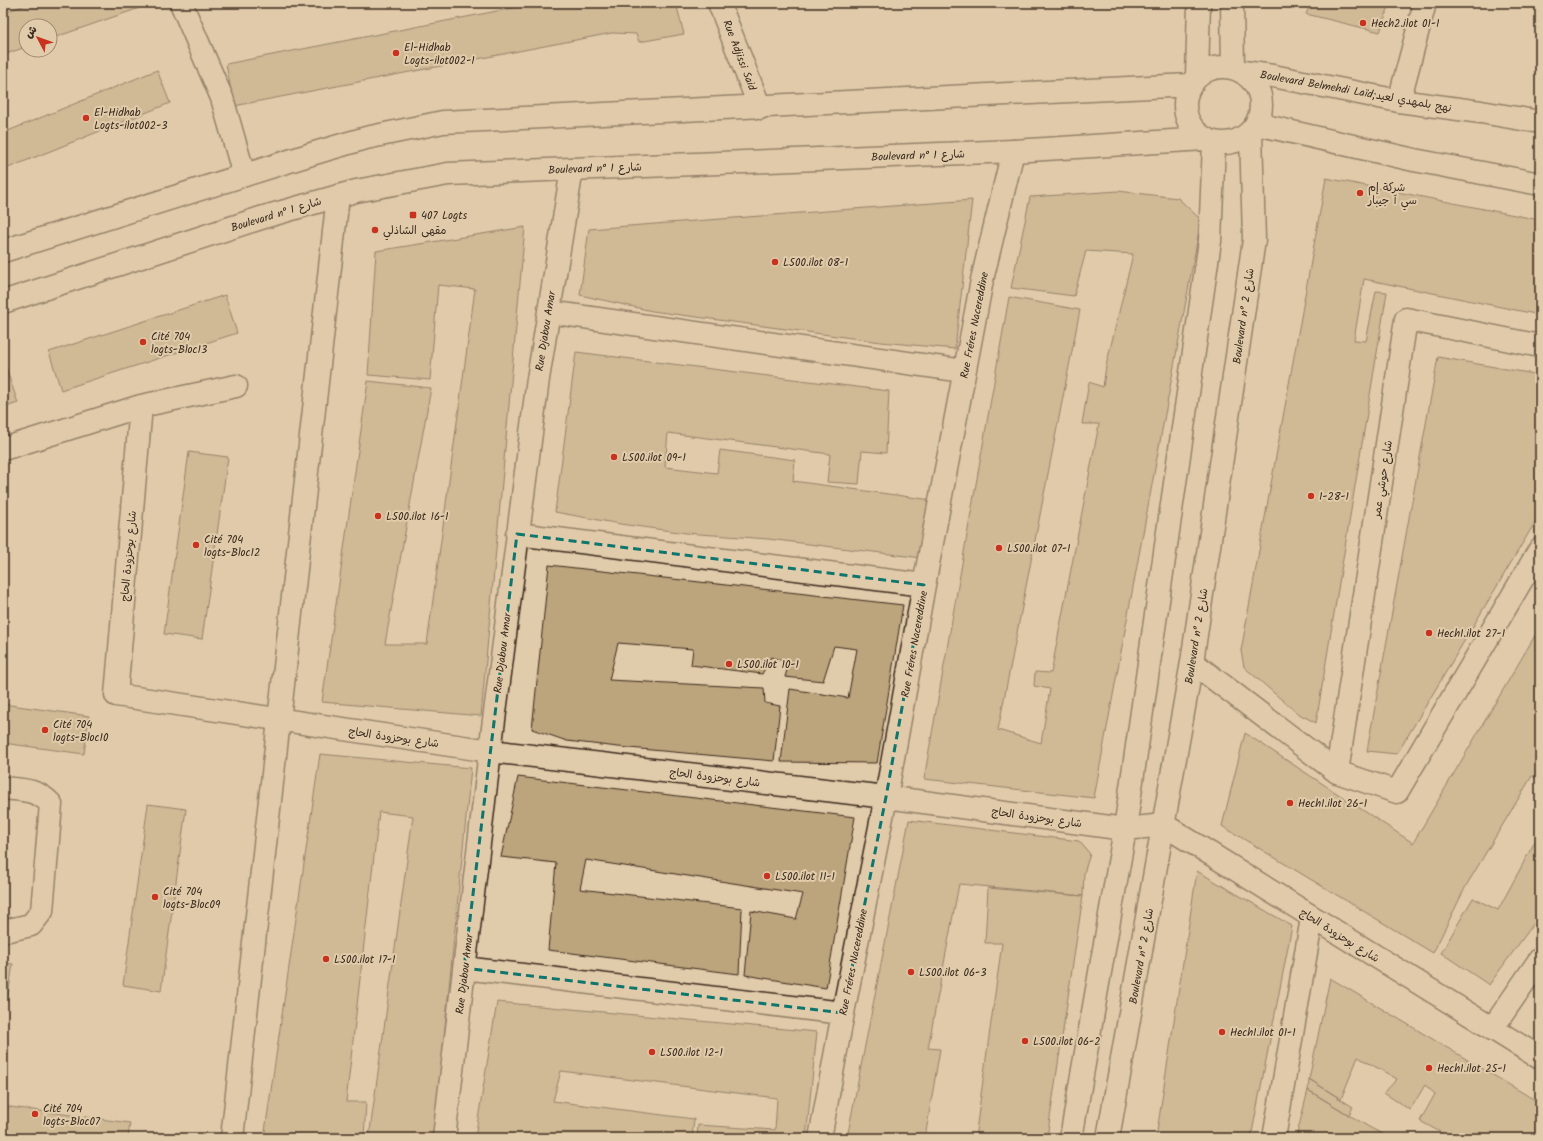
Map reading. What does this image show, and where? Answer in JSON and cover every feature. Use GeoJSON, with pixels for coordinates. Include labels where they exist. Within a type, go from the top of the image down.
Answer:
{"type":"FeatureCollection","features":[{"type":"Feature","properties":{"kind":"street"},"geometry":{"type":"LineString","coordinates":[[181,3],[222,98],[244,175]]}},
{"type":"Feature","properties":{"kind":"street","name":"Rue Adjissi Said"},"geometry":{"type":"LineString","coordinates":[[719,3],[760,108]]}},
{"type":"Feature","properties":{"kind":"street"},"geometry":{"type":"LineString","coordinates":[[1194,80],[1199,3]]}},
{"type":"Feature","properties":{"kind":"street"},"geometry":{"type":"LineString","coordinates":[[1232,3],[1238,70]]}},
{"type":"Feature","properties":{"kind":"street"},"geometry":{"type":"LineString","coordinates":[[1399,101],[1425,3]]}},
{"type":"Feature","properties":{"kind":"street"},"geometry":{"type":"LineString","coordinates":[[1224,66],[1238,70],[1252,79],[1260,97],[1260,115],[1254,128],[1243,138],[1224,144],[1209,141],[1195,132],[1188,122],[1184,109],[1185,97],[1194,80],[1205,70],[1224,66]]}},
{"type":"Feature","properties":{"kind":"street","name":"Boulevard Belmehdi Laïd;نهج بلمهدي لعيد"},"geometry":{"type":"LineString","coordinates":[[1238,70],[1399,101],[1540,122]]}},
{"type":"Feature","properties":{"kind":"street"},"geometry":{"type":"LineString","coordinates":[[3,251],[366,138],[443,122],[760,108],[1194,80]]}},
{"type":"Feature","properties":{"kind":"street"},"geometry":{"type":"LineString","coordinates":[[1254,128],[1540,184]]}},
{"type":"Feature","properties":{"kind":"street","name":"Boulevard n° شارع 2"},"geometry":{"type":"LineString","coordinates":[[1108,1138],[1192,662],[1254,240],[1254,128]]}},
{"type":"Feature","properties":{"kind":"street"},"geometry":{"type":"LineString","coordinates":[[1071,1138],[1125,829],[1210,241],[1209,141]]}},
{"type":"Feature","properties":{"kind":"street","name":"Boulevard n° شارع 1"},"geometry":{"type":"LineString","coordinates":[[3,302],[264,217],[356,191],[448,174],[1013,151],[1209,141]]}},
{"type":"Feature","properties":{"kind":"street","name":"Rue Fréres Nacereddine"},"geometry":{"type":"LineString","coordinates":[[820,1138],[842,1013],[886,797],[964,372],[982,280],[1013,151]]}},
{"type":"Feature","properties":{"kind":"street","name":"Rue Djabou Amar"},"geometry":{"type":"LineString","coordinates":[[444,1138],[517,534],[548,312],[572,169]]}},
{"type":"Feature","properties":{"kind":"street"},"geometry":{"type":"LineString","coordinates":[[232,1138],[338,196]]}},
{"type":"Feature","properties":{"kind":"street"},"geometry":{"type":"LineString","coordinates":[[548,312],[964,372]]}},
{"type":"Feature","properties":{"kind":"street","name":"شارع حوشي عمر"},"geometry":{"type":"LineString","coordinates":[[1336,772],[1406,319],[1540,346]]}},
{"type":"Feature","properties":{"kind":"street"},"geometry":{"type":"LineString","coordinates":[[3,449],[141,406],[236,386]]}},
{"type":"Feature","properties":{"kind":"street","name":"شارع بوحزودة الحاج"},"geometry":{"type":"LineString","coordinates":[[141,406],[116,695],[490,751],[886,797],[1125,829],[1164,825],[1540,1058]]}},
{"type":"Feature","properties":{"kind":"street"},"geometry":{"type":"LineString","coordinates":[[517,534],[924,585]]}},
{"type":"Feature","properties":{"kind":"street"},"geometry":{"type":"LineString","coordinates":[[1192,662],[1336,772],[1397,792],[1540,549]]}},
{"type":"Feature","properties":{"kind":"street"},"geometry":{"type":"LineString","coordinates":[[3,788],[24,790],[43,795],[51,804],[42,911],[31,925],[3,930]]}},
{"type":"Feature","properties":{"kind":"street"},"geometry":{"type":"LineString","coordinates":[[1274,1138],[1312,918]]}},
{"type":"Feature","properties":{"kind":"street"},"geometry":{"type":"LineString","coordinates":[[1492,1029],[1540,959]]}},
{"type":"Feature","properties":{"kind":"street"},"geometry":{"type":"LineString","coordinates":[[464,968],[842,1013]]}},
{"type":"Feature","properties":{"kind":"highlighted area"},"geometry":{"type":"Polygon","coordinates":[[[517,534],[924,585],[886,797],[843,1013],[464,968],[517,534]]]}},
{"type":"Feature","properties":{"kind":"building"},"geometry":{"type":"Polygon","coordinates":[[[30,3],[151,3],[58,36],[58,18],[18,18],[18,50],[3,55],[3,13],[30,3]]]}},
{"type":"Feature","properties":{"kind":"building","name":"El-Hidhab Logts-ilot002-1"},"geometry":{"type":"Polygon","coordinates":[[[538,3],[676,3],[684,34],[639,42],[636,34],[612,33],[234,106],[226,64],[538,3]]]}},
{"type":"Feature","properties":{"kind":"building","name":"Hech2.ilot 01-1"},"geometry":{"type":"Polygon","coordinates":[[[1311,3],[1390,3],[1380,32],[1306,14],[1311,3]]]}},
{"type":"Feature","properties":{"kind":"building","name":"El-Hidhab Logts-ilot002-3"},"geometry":{"type":"Polygon","coordinates":[[[157,70],[170,103],[3,170],[3,133],[157,70]]]}},
{"type":"Feature","properties":{"kind":"building","name":"1-28-1"},"geometry":{"type":"Polygon","coordinates":[[[1326,178],[1540,220],[1540,315],[1364,279],[1354,340],[1366,341],[1376,291],[1387,292],[1316,723],[1297,713],[1244,667],[1241,651],[1326,178]]]}},
{"type":"Feature","properties":{"kind":"building","name":"L500.ilot 07-1"},"geometry":{"type":"Polygon","coordinates":[[[1118,191],[1178,198],[1201,220],[1094,798],[924,779],[1009,297],[1080,310],[998,730],[1041,743],[1050,689],[1034,686],[1035,672],[1051,673],[1099,424],[1082,424],[1089,382],[1103,387],[1106,366],[1133,254],[1086,251],[1074,296],[1011,288],[1030,197],[1118,191]]]}},
{"type":"Feature","properties":{"kind":"building","name":"L500.ilot 08-1"},"geometry":{"type":"Polygon","coordinates":[[[972,200],[955,349],[881,342],[652,311],[580,295],[589,229],[972,200]]]}},
{"type":"Feature","properties":{"kind":"building","name":"L500.ilot 16-1"},"geometry":{"type":"Polygon","coordinates":[[[525,227],[481,716],[322,702],[368,381],[431,388],[385,644],[427,644],[475,289],[438,285],[430,380],[368,375],[376,251],[525,227]]]}},
{"type":"Feature","properties":{"kind":"building","name":"Cité 704 logts-Bloc13"},"geometry":{"type":"Polygon","coordinates":[[[225,295],[237,333],[61,390],[49,352],[225,295]]]}},
{"type":"Feature","properties":{"kind":"building","name":"L500.ilot 09-1"},"geometry":{"type":"Polygon","coordinates":[[[576,352],[889,391],[886,453],[862,451],[859,484],[827,482],[830,454],[668,433],[665,467],[717,473],[720,450],[795,460],[793,481],[932,500],[922,558],[768,539],[686,533],[620,524],[555,512],[576,352]]]}},
{"type":"Feature","properties":{"kind":"building","name":"Hech1.ilot 27-1"},"geometry":{"type":"Polygon","coordinates":[[[1438,357],[1540,375],[1540,514],[1397,754],[1367,751],[1438,357]]]}},
{"type":"Feature","properties":{"kind":"building"},"geometry":{"type":"Polygon","coordinates":[[[5,365],[18,403],[3,408],[3,366],[5,365]]]}},
{"type":"Feature","properties":{"kind":"building","name":"Cité 704 logts-Bloc12"},"geometry":{"type":"Polygon","coordinates":[[[189,452],[228,457],[202,639],[164,634],[189,452]]]}},
{"type":"Feature","properties":{"kind":"building","name":"L500.ilot 10-1"},"geometry":{"type":"Polygon","coordinates":[[[549,565],[903,605],[877,763],[781,762],[790,689],[848,698],[857,649],[834,646],[823,681],[785,677],[789,663],[771,657],[762,674],[691,665],[693,649],[618,643],[609,680],[764,688],[765,703],[780,706],[774,761],[567,741],[532,729],[549,565]]]}},
{"type":"Feature","properties":{"kind":"building","name":"Hech1.ilot 26-1"},"geometry":{"type":"Polygon","coordinates":[[[1540,627],[1540,780],[1532,776],[1466,886],[1433,953],[1222,826],[1245,733],[1413,843],[1540,627]]]}},
{"type":"Feature","properties":{"kind":"building","name":"Cité 704 logts-Bloc10"},"geometry":{"type":"Polygon","coordinates":[[[3,704],[89,716],[84,754],[3,743],[3,704]]]}},
{"type":"Feature","properties":{"kind":"building","name":"L500.ilot 17-1"},"geometry":{"type":"Polygon","coordinates":[[[320,754],[471,768],[434,1138],[369,1138],[413,816],[379,812],[346,1102],[366,1102],[364,1138],[264,1138],[320,754]]]}},
{"type":"Feature","properties":{"kind":"building","name":"L500.ilot 11-1"},"geometry":{"type":"Polygon","coordinates":[[[518,777],[855,817],[826,988],[745,975],[751,911],[796,919],[803,894],[586,860],[580,889],[742,908],[739,974],[548,950],[556,863],[501,857],[518,777]]]}},
{"type":"Feature","properties":{"kind":"building","name":"Cité 704 logts-Bloc09"},"geometry":{"type":"Polygon","coordinates":[[[148,804],[186,809],[161,991],[123,985],[148,804]]]}},
{"type":"Feature","properties":{"kind":"building","name":"L500.ilot 06-3"},"geometry":{"type":"Polygon","coordinates":[[[909,820],[1079,841],[1090,854],[1084,873],[1083,896],[959,884],[928,1048],[940,1049],[925,1138],[847,1138],[909,820]]]}},
{"type":"Feature","properties":{"kind":"building"},"geometry":{"type":"Polygon","coordinates":[[[1540,832],[1540,915],[1489,985],[1441,953],[1473,898],[1498,910],[1540,832]]]}},
{"type":"Feature","properties":{"kind":"building","name":"Hech1.ilot 01-1"},"geometry":{"type":"Polygon","coordinates":[[[1197,871],[1292,926],[1251,1138],[1156,1138],[1197,871]]]}},
{"type":"Feature","properties":{"kind":"building","name":"L500.ilot 06-2"},"geometry":{"type":"Polygon","coordinates":[[[988,888],[1083,896],[1047,1138],[975,1138],[1002,943],[985,943],[988,888]]]}},
{"type":"Feature","properties":{"kind":"building"},"geometry":{"type":"Polygon","coordinates":[[[3,963],[13,964],[7,1002],[3,1002],[3,963]]]}},
{"type":"Feature","properties":{"kind":"building","name":"Hech1.ilot 25-1"},"geometry":{"type":"Polygon","coordinates":[[[1330,978],[1540,1103],[1540,1138],[1451,1138],[1420,1121],[1435,1094],[1425,1085],[1410,1110],[1384,1093],[1397,1079],[1358,1057],[1341,1099],[1309,1079],[1330,978]]]}},
{"type":"Feature","properties":{"kind":"building","name":"L500.ilot 12-1"},"geometry":{"type":"Polygon","coordinates":[[[497,1002],[817,1032],[806,1138],[697,1138],[698,1125],[775,1130],[777,1098],[561,1071],[553,1101],[694,1119],[692,1138],[475,1138],[497,1002]]]}},
{"type":"Feature","properties":{"kind":"building"},"geometry":{"type":"Polygon","coordinates":[[[1309,1079],[1353,1107],[1349,1115],[1308,1090],[1309,1079]]]}},
{"type":"Feature","properties":{"kind":"building"},"geometry":{"type":"Polygon","coordinates":[[[1308,1090],[1369,1127],[1390,1138],[1296,1138],[1308,1090]]]}},
{"type":"Feature","properties":{"kind":"building","name":"Cité 704 logts-Bloc07"},"geometry":{"type":"Polygon","coordinates":[[[3,1106],[130,1123],[128,1138],[3,1138],[3,1106]]]}},
{"type":"Feature","properties":{"kind":"place","name":"Hech2.ilot 01-1"},"geometry":{"type":"Point","coordinates":[1363,23]}},
{"type":"Feature","properties":{"kind":"place","name":"El-Hidhab Logts-ilot002-1"},"geometry":{"type":"Point","coordinates":[396,53]}},
{"type":"Feature","properties":{"kind":"place","name":"El-Hidhab Logts-ilot002-3"},"geometry":{"type":"Point","coordinates":[86,118]}},
{"type":"Feature","properties":{"kind":"place","name":"شركة إم سي آ جيبار"},"geometry":{"type":"Point","coordinates":[1360,193]}},
{"type":"Feature","properties":{"kind":"place","name":"407 Logts"},"geometry":{"type":"Point","coordinates":[413,215]}},
{"type":"Feature","properties":{"kind":"place","name":"مقهى الشاذلي"},"geometry":{"type":"Point","coordinates":[375,230]}},
{"type":"Feature","properties":{"kind":"place","name":"L500.ilot 08-1"},"geometry":{"type":"Point","coordinates":[775,262]}},
{"type":"Feature","properties":{"kind":"place","name":"Cité 704 logts-Bloc13"},"geometry":{"type":"Point","coordinates":[143,342]}},
{"type":"Feature","properties":{"kind":"place","name":"L500.ilot 09-1"},"geometry":{"type":"Point","coordinates":[614,457]}},
{"type":"Feature","properties":{"kind":"place","name":"1-28-1"},"geometry":{"type":"Point","coordinates":[1311,496]}},
{"type":"Feature","properties":{"kind":"place","name":"L500.ilot 16-1"},"geometry":{"type":"Point","coordinates":[378,516]}},
{"type":"Feature","properties":{"kind":"place","name":"Cité 704 logts-Bloc12"},"geometry":{"type":"Point","coordinates":[196,545]}},
{"type":"Feature","properties":{"kind":"place","name":"L500.ilot 07-1"},"geometry":{"type":"Point","coordinates":[999,548]}},
{"type":"Feature","properties":{"kind":"place","name":"Hech1.ilot 27-1"},"geometry":{"type":"Point","coordinates":[1429,633]}},
{"type":"Feature","properties":{"kind":"place","name":"L500.ilot 10-1"},"geometry":{"type":"Point","coordinates":[729,664]}},
{"type":"Feature","properties":{"kind":"place","name":"Cité 704 logts-Bloc10"},"geometry":{"type":"Point","coordinates":[45,730]}},
{"type":"Feature","properties":{"kind":"place","name":"Hech1.ilot 26-1"},"geometry":{"type":"Point","coordinates":[1290,803]}},
{"type":"Feature","properties":{"kind":"place","name":"L500.ilot 11-1"},"geometry":{"type":"Point","coordinates":[767,876]}},
{"type":"Feature","properties":{"kind":"place","name":"Cité 704 logts-Bloc09"},"geometry":{"type":"Point","coordinates":[155,897]}},
{"type":"Feature","properties":{"kind":"place","name":"L500.ilot 17-1"},"geometry":{"type":"Point","coordinates":[326,959]}},
{"type":"Feature","properties":{"kind":"place","name":"L500.ilot 06-3"},"geometry":{"type":"Point","coordinates":[911,972]}},
{"type":"Feature","properties":{"kind":"place","name":"Hech1.ilot 01-1"},"geometry":{"type":"Point","coordinates":[1222,1032]}},
{"type":"Feature","properties":{"kind":"place","name":"L500.ilot 06-2"},"geometry":{"type":"Point","coordinates":[1025,1041]}},
{"type":"Feature","properties":{"kind":"place","name":"L500.ilot 12-1"},"geometry":{"type":"Point","coordinates":[652,1052]}},
{"type":"Feature","properties":{"kind":"place","name":"Hech1.ilot 25-1"},"geometry":{"type":"Point","coordinates":[1429,1068]}},
{"type":"Feature","properties":{"kind":"place","name":"Cité 704 logts-Bloc07"},"geometry":{"type":"Point","coordinates":[35,1114]}}]}
